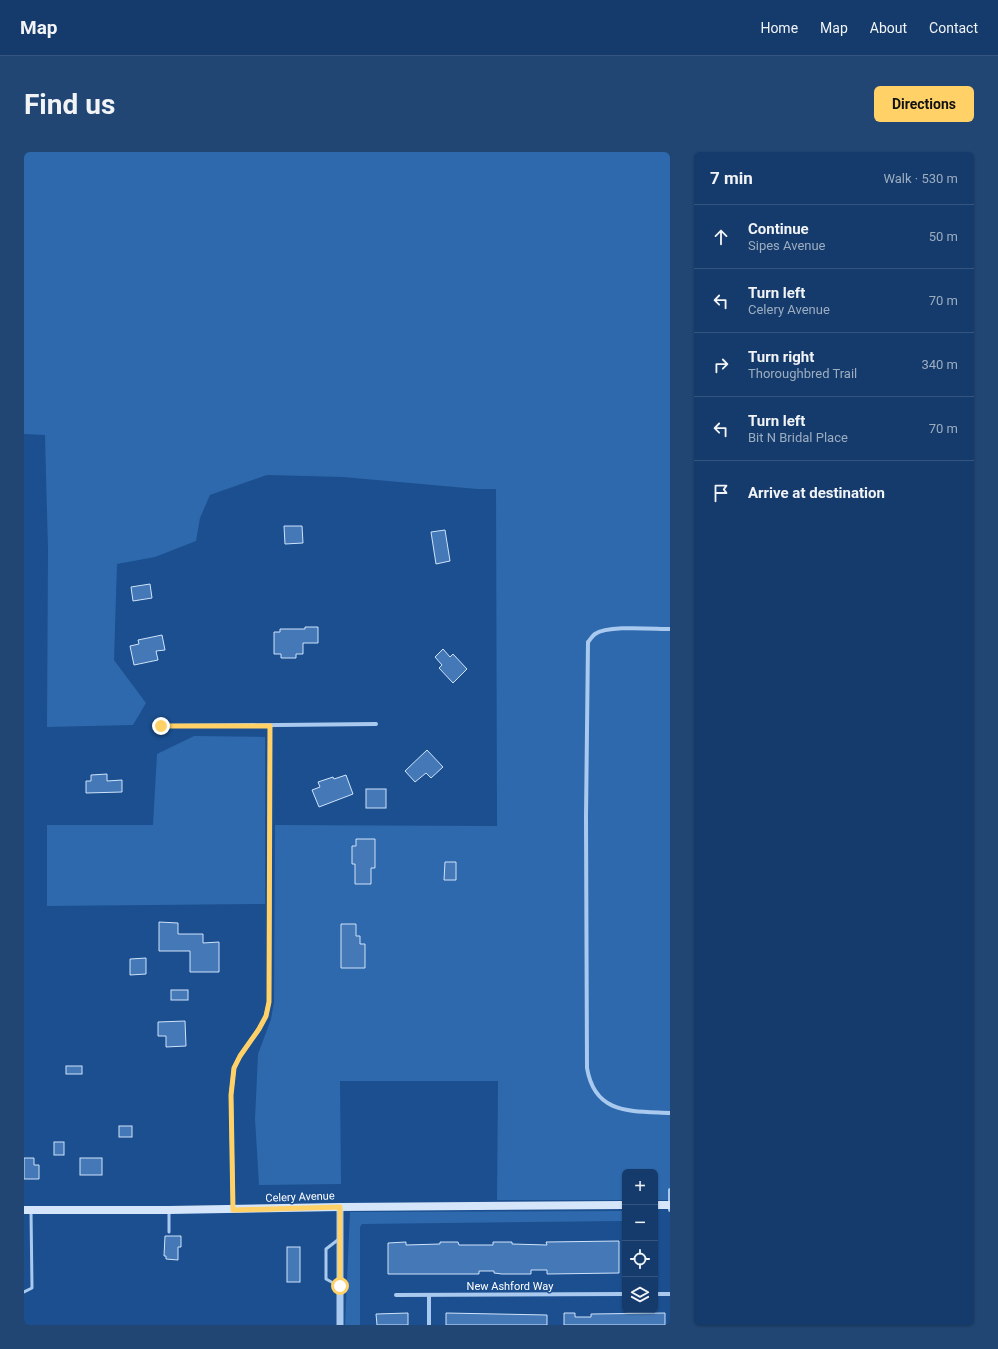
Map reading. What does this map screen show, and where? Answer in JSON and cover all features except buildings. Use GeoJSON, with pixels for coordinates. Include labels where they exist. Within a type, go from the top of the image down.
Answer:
{"type":"FeatureCollection","features":[{"type":"Feature","properties":{"kind":"main road","name":"Celery Avenue"},"geometry":{"type":"LineString","coordinates":[[28,1210],[233,1210],[340,1207],[622,1205]]}},
{"type":"Feature","properties":{"kind":"main road"},"geometry":{"type":"LineString","coordinates":[[658,1205],[670,1205]]}},
{"type":"Feature","properties":{"kind":"street"},"geometry":{"type":"LineString","coordinates":[[670,629],[622,628],[604,630],[594,634],[588,642],[586,810],[587,1068],[589,1081],[597,1094],[606,1103],[629,1110],[670,1113]]}},
{"type":"Feature","properties":{"kind":"street"},"geometry":{"type":"LineString","coordinates":[[161,726],[376,724]]}},
{"type":"Feature","properties":{"kind":"street"},"geometry":{"type":"LineString","coordinates":[[233,1210],[231,1095],[234,1068],[240,1056],[263,1022],[269,1002],[270,726]]}},
{"type":"Feature","properties":{"kind":"street"},"geometry":{"type":"LineString","coordinates":[[670,1190],[670,1210]]}},
{"type":"Feature","properties":{"kind":"street"},"geometry":{"type":"LineString","coordinates":[[340,1207],[340,1325]]}},
{"type":"Feature","properties":{"kind":"street","name":"New Ashford Way"},"geometry":{"type":"LineString","coordinates":[[396,1295],[622,1294]]}},
{"type":"Feature","properties":{"kind":"street"},"geometry":{"type":"LineString","coordinates":[[658,1294],[670,1294]]}},
{"type":"Feature","properties":{"kind":"street"},"geometry":{"type":"LineString","coordinates":[[429,1295],[429,1325]]}},
{"type":"Feature","properties":{"kind":"lane"},"geometry":{"type":"LineString","coordinates":[[24,1292],[32,1288],[28,1210]]}},
{"type":"Feature","properties":{"kind":"lane"},"geometry":{"type":"LineString","coordinates":[[169,1210],[169,1232]]}},
{"type":"Feature","properties":{"kind":"lane"},"geometry":{"type":"LineString","coordinates":[[340,1238],[326,1249],[326,1279],[340,1286]]}},
{"type":"Feature","properties":{"kind":"shaded area"},"geometry":{"type":"Polygon","coordinates":[[[24,152],[670,152],[670,1200],[658,1200],[658,1169],[622,1169],[622,1200],[497,1200],[498,1081],[340,1081],[341,1184],[259,1185],[255,1119],[258,1054],[271,1019],[274,1002],[275,825],[497,826],[496,489],[477,489],[343,477],[267,475],[210,495],[200,518],[196,541],[155,557],[117,564],[114,660],[146,703],[133,725],[47,727],[48,550],[45,435],[24,434],[24,152]]]}},
{"type":"Feature","properties":{"kind":"shaded area"},"geometry":{"type":"Polygon","coordinates":[[[194,736],[265,737],[265,904],[47,906],[47,825],[153,825],[157,754],[194,736]]]}},
{"type":"Feature","properties":{"kind":"shaded area"},"geometry":{"type":"Polygon","coordinates":[[[622,1211],[622,1221],[362,1224],[360,1227],[360,1325],[345,1325],[350,1212],[622,1211]]]}},
{"type":"Feature","properties":{"kind":"route"},"geometry":{"type":"LineString","coordinates":[[161,726],[270,726],[269,1002],[266,1016],[259,1029],[240,1056],[234,1068],[232,1078],[233,1210],[340,1207],[340,1286]]}}]}
